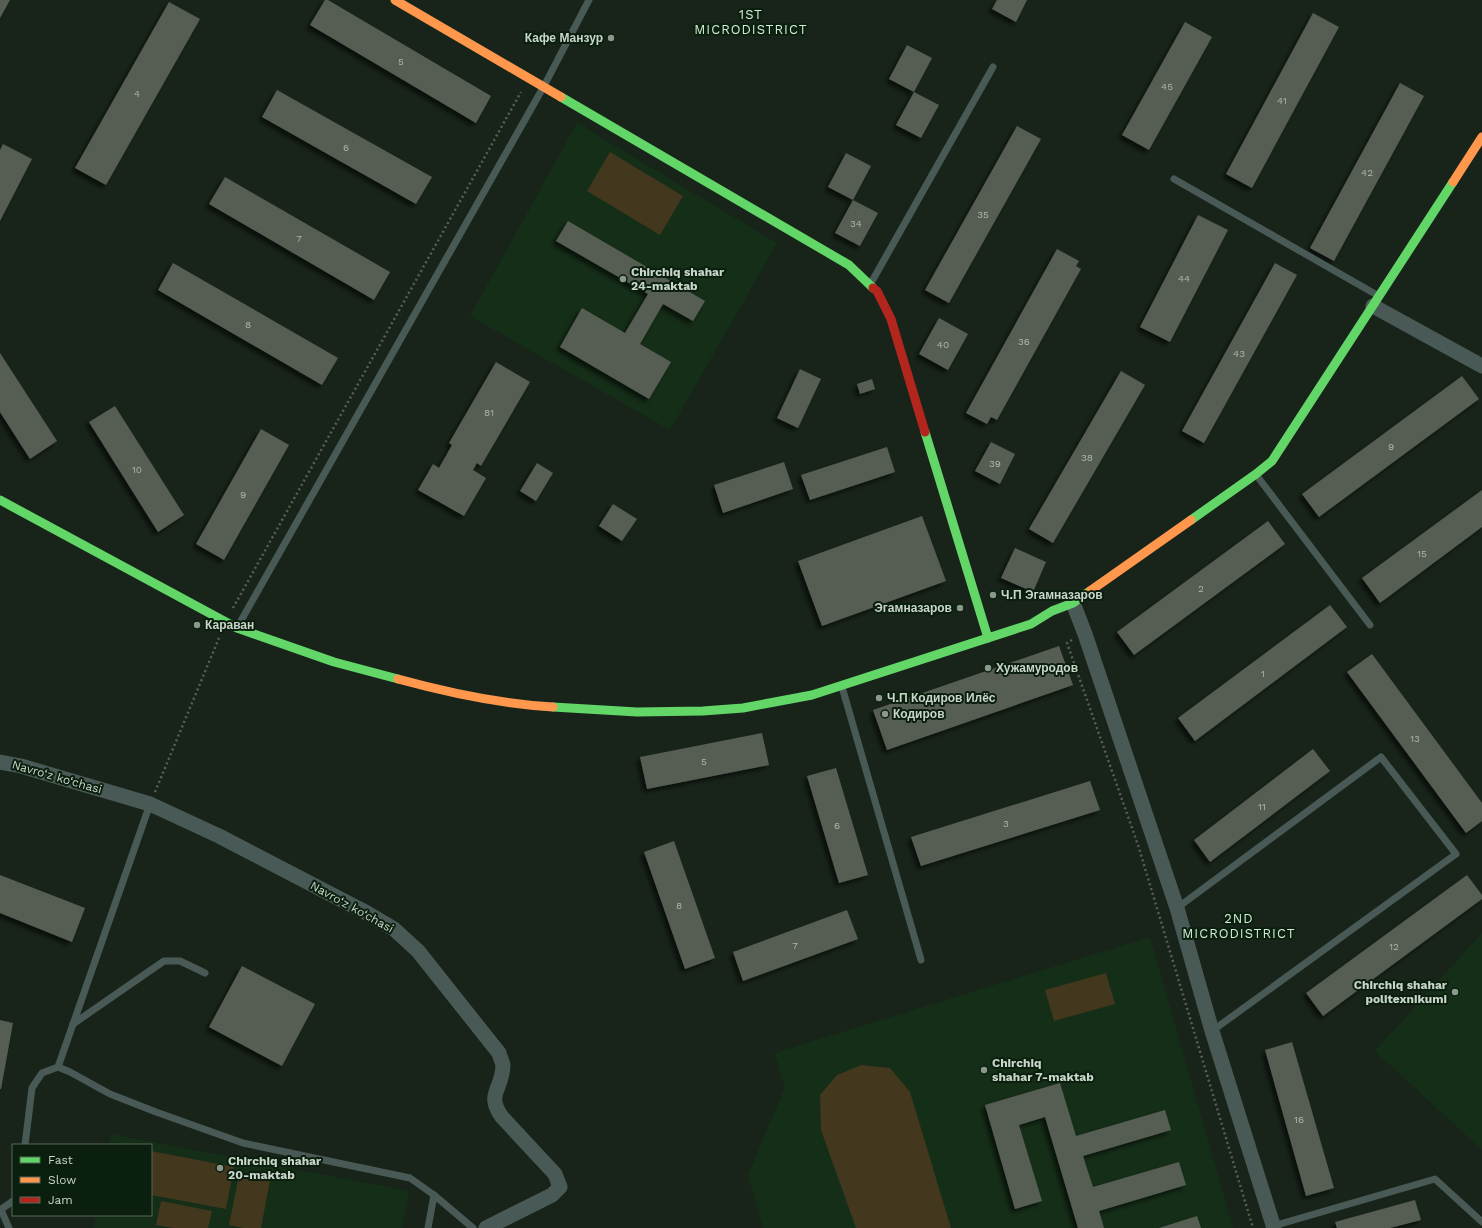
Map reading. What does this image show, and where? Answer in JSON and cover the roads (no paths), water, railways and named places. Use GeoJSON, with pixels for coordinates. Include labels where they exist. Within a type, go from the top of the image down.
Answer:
{"type":"FeatureCollection","features":[{"type":"Feature","properties":{"kind":"street"},"geometry":{"type":"LineString","coordinates":[[395,0],[849,266],[877,291],[892,319],[988,638]]}},
{"type":"Feature","properties":{"kind":"street"},"geometry":{"type":"LineString","coordinates":[[0,500],[237,628],[334,662],[478,698],[532,706],[637,712],[703,711],[743,708],[812,695],[1031,624],[1052,611],[1073,604],[1256,474],[1272,461],[1482,137]]}},
{"type":"Feature","properties":{"kind":"street"},"geometry":{"type":"LineString","coordinates":[[1376,301],[1482,366]]}},
{"type":"Feature","properties":{"kind":"street"},"geometry":{"type":"LineString","coordinates":[[1073,604],[1085,634],[1177,908],[1212,1031],[1273,1227]]}},
{"type":"Feature","properties":{"kind":"street","name":"Navro‘z ko‘chasi"},"geometry":{"type":"LineString","coordinates":[[0,762],[22,766],[150,804],[219,836],[367,913],[394,929],[418,951],[499,1053],[503,1064],[501,1078],[494,1098],[496,1108],[502,1117],[555,1174],[560,1187],[552,1195],[486,1228]]}},
{"type":"Feature","properties":{"kind":"lane"},"geometry":{"type":"LineString","coordinates":[[237,628],[544,86],[590,0]]}},
{"type":"Feature","properties":{"kind":"lane"},"geometry":{"type":"LineString","coordinates":[[870,285],[993,67]]}},
{"type":"Feature","properties":{"kind":"lane"},"geometry":{"type":"LineString","coordinates":[[1174,179],[1376,301]]}},
{"type":"Feature","properties":{"kind":"lane"},"geometry":{"type":"LineString","coordinates":[[1256,474],[1370,625]]}},
{"type":"Feature","properties":{"kind":"lane"},"geometry":{"type":"LineString","coordinates":[[842,686],[921,960]]}},
{"type":"Feature","properties":{"kind":"lane"},"geometry":{"type":"LineString","coordinates":[[1177,908],[1381,757],[1456,854],[1212,1031]]}},
{"type":"Feature","properties":{"kind":"lane"},"geometry":{"type":"LineString","coordinates":[[58,1067],[150,804]]}},
{"type":"Feature","properties":{"kind":"lane"},"geometry":{"type":"LineString","coordinates":[[72,1024],[164,961],[180,961],[205,973]]}},
{"type":"Feature","properties":{"kind":"lane"},"geometry":{"type":"LineString","coordinates":[[25,1144],[32,1088],[42,1073],[58,1067],[110,1094],[243,1143],[410,1178],[434,1195],[473,1228]]}},
{"type":"Feature","properties":{"kind":"lane"},"geometry":{"type":"LineString","coordinates":[[1273,1227],[1435,1179],[1482,1222]]}},
{"type":"Feature","properties":{"kind":"lane"},"geometry":{"type":"LineString","coordinates":[[428,1228],[434,1195]]}},
{"type":"Feature","properties":{"kind":"lane"},"geometry":{"type":"LineString","coordinates":[[9,1228],[1,1210],[12,1202]]}},
{"type":"Feature","properties":{"kind":"place","name":"Кафе Манзур"},"geometry":{"type":"Point","coordinates":[611,38]}},
{"type":"Feature","properties":{"kind":"place","name":"Chirchiq shahar 24-maktab"},"geometry":{"type":"Point","coordinates":[623,279]}},
{"type":"Feature","properties":{"kind":"place","name":"Ч.П Эгамназаров"},"geometry":{"type":"Point","coordinates":[993,595]}},
{"type":"Feature","properties":{"kind":"place","name":"Эгамназаров"},"geometry":{"type":"Point","coordinates":[960,608]}},
{"type":"Feature","properties":{"kind":"place","name":"Караван"},"geometry":{"type":"Point","coordinates":[197,625]}},
{"type":"Feature","properties":{"kind":"place","name":"Хужамуродов"},"geometry":{"type":"Point","coordinates":[988,668]}},
{"type":"Feature","properties":{"kind":"place","name":"Ч.П Кодиров Илёс"},"geometry":{"type":"Point","coordinates":[879,698]}},
{"type":"Feature","properties":{"kind":"place","name":"Кодиров"},"geometry":{"type":"Point","coordinates":[885,714]}},
{"type":"Feature","properties":{"kind":"place","name":"Chirchiq shahar politexnikumi"},"geometry":{"type":"Point","coordinates":[1455,992]}},
{"type":"Feature","properties":{"kind":"place","name":"Chirchiq shahar 7-maktab"},"geometry":{"type":"Point","coordinates":[984,1070]}},
{"type":"Feature","properties":{"kind":"place","name":"Chirchiq shahar 20-maktab"},"geometry":{"type":"Point","coordinates":[220,1168]}},
{"type":"Feature","properties":{"kind":"district","name":"1ST MICRODISTRICT"},"geometry":{"type":"Point","coordinates":[751,22]}},
{"type":"Feature","properties":{"kind":"district","name":"2ND MICRODISTRICT"},"geometry":{"type":"Point","coordinates":[1239,926]}}]}
